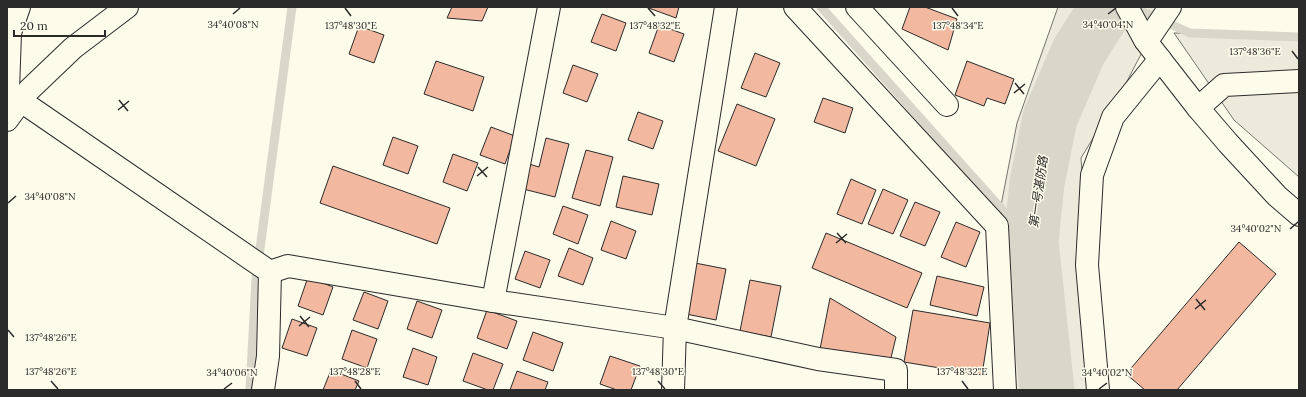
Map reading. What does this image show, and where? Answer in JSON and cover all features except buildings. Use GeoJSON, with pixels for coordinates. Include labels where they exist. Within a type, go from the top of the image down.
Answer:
{"type":"FeatureCollection","features":[{"type":"Feature","properties":{"kind":"street"},"geometry":{"type":"LineString","coordinates":[[7,120],[10,33],[19,7]]}},
{"type":"Feature","properties":{"kind":"street"},"geometry":{"type":"LineString","coordinates":[[7,120],[29,90],[73,48],[127,7]]}},
{"type":"Feature","properties":{"kind":"street"},"geometry":{"type":"LineString","coordinates":[[492,301],[549,7]]}},
{"type":"Feature","properties":{"kind":"street"},"geometry":{"type":"LineString","coordinates":[[673,390],[675,328],[726,7]]}},
{"type":"Feature","properties":{"kind":"street"},"geometry":{"type":"LineString","coordinates":[[795,7],[997,226],[1005,390]]}},
{"type":"Feature","properties":{"kind":"street"},"geometry":{"type":"LineString","coordinates":[[857,7],[948,105]]}},
{"type":"Feature","properties":{"kind":"street"},"geometry":{"type":"LineString","coordinates":[[1127,7],[1145,40],[1198,108],[1228,143],[1278,196],[1299,215]]}},
{"type":"Feature","properties":{"kind":"street"},"geometry":{"type":"LineString","coordinates":[[1145,40],[1151,35],[1170,7]]}},
{"type":"Feature","properties":{"kind":"street"},"geometry":{"type":"LineString","coordinates":[[1098,390],[1087,265],[1092,175],[1113,117],[1160,59]]}},
{"type":"Feature","properties":{"kind":"street"},"geometry":{"type":"LineString","coordinates":[[1198,108],[1224,85],[1299,81]]}},
{"type":"Feature","properties":{"kind":"street"},"geometry":{"type":"LineString","coordinates":[[21,101],[270,272]]}},
{"type":"Feature","properties":{"kind":"street"},"geometry":{"type":"LineString","coordinates":[[270,272],[288,266],[492,301],[675,328],[818,359],[896,370],[896,390]]}},
{"type":"Feature","properties":{"kind":"street"},"geometry":{"type":"LineString","coordinates":[[263,390],[268,356],[270,272]]}},
{"type":"Feature","properties":{"kind":"shaded area"},"geometry":{"type":"Polygon","coordinates":[[[1058,7],[1173,7],[1151,35],[1124,87],[1081,158],[1097,390],[1007,390],[997,226],[1017,123],[1058,7]]]}},
{"type":"Feature","properties":{"kind":"shaded area"},"geometry":{"type":"Polygon","coordinates":[[[1174,33],[1299,35],[1299,177],[1234,120],[1174,33]]]}},
{"type":"Feature","properties":{"kind":"waterway"},"geometry":{"type":"LineString","coordinates":[[250,390],[256,279],[292,7]]}},
{"type":"Feature","properties":{"kind":"waterway"},"geometry":{"type":"LineString","coordinates":[[821,7],[1031,242]]}},
{"type":"Feature","properties":{"kind":"waterway","name":"第一号湛防路"},"geometry":{"type":"LineString","coordinates":[[1047,390],[1031,242],[1037,183],[1050,118],[1079,51],[1107,7]]}},
{"type":"Feature","properties":{"kind":"waterway"},"geometry":{"type":"LineString","coordinates":[[1132,7],[1190,33],[1299,37]]}}]}
